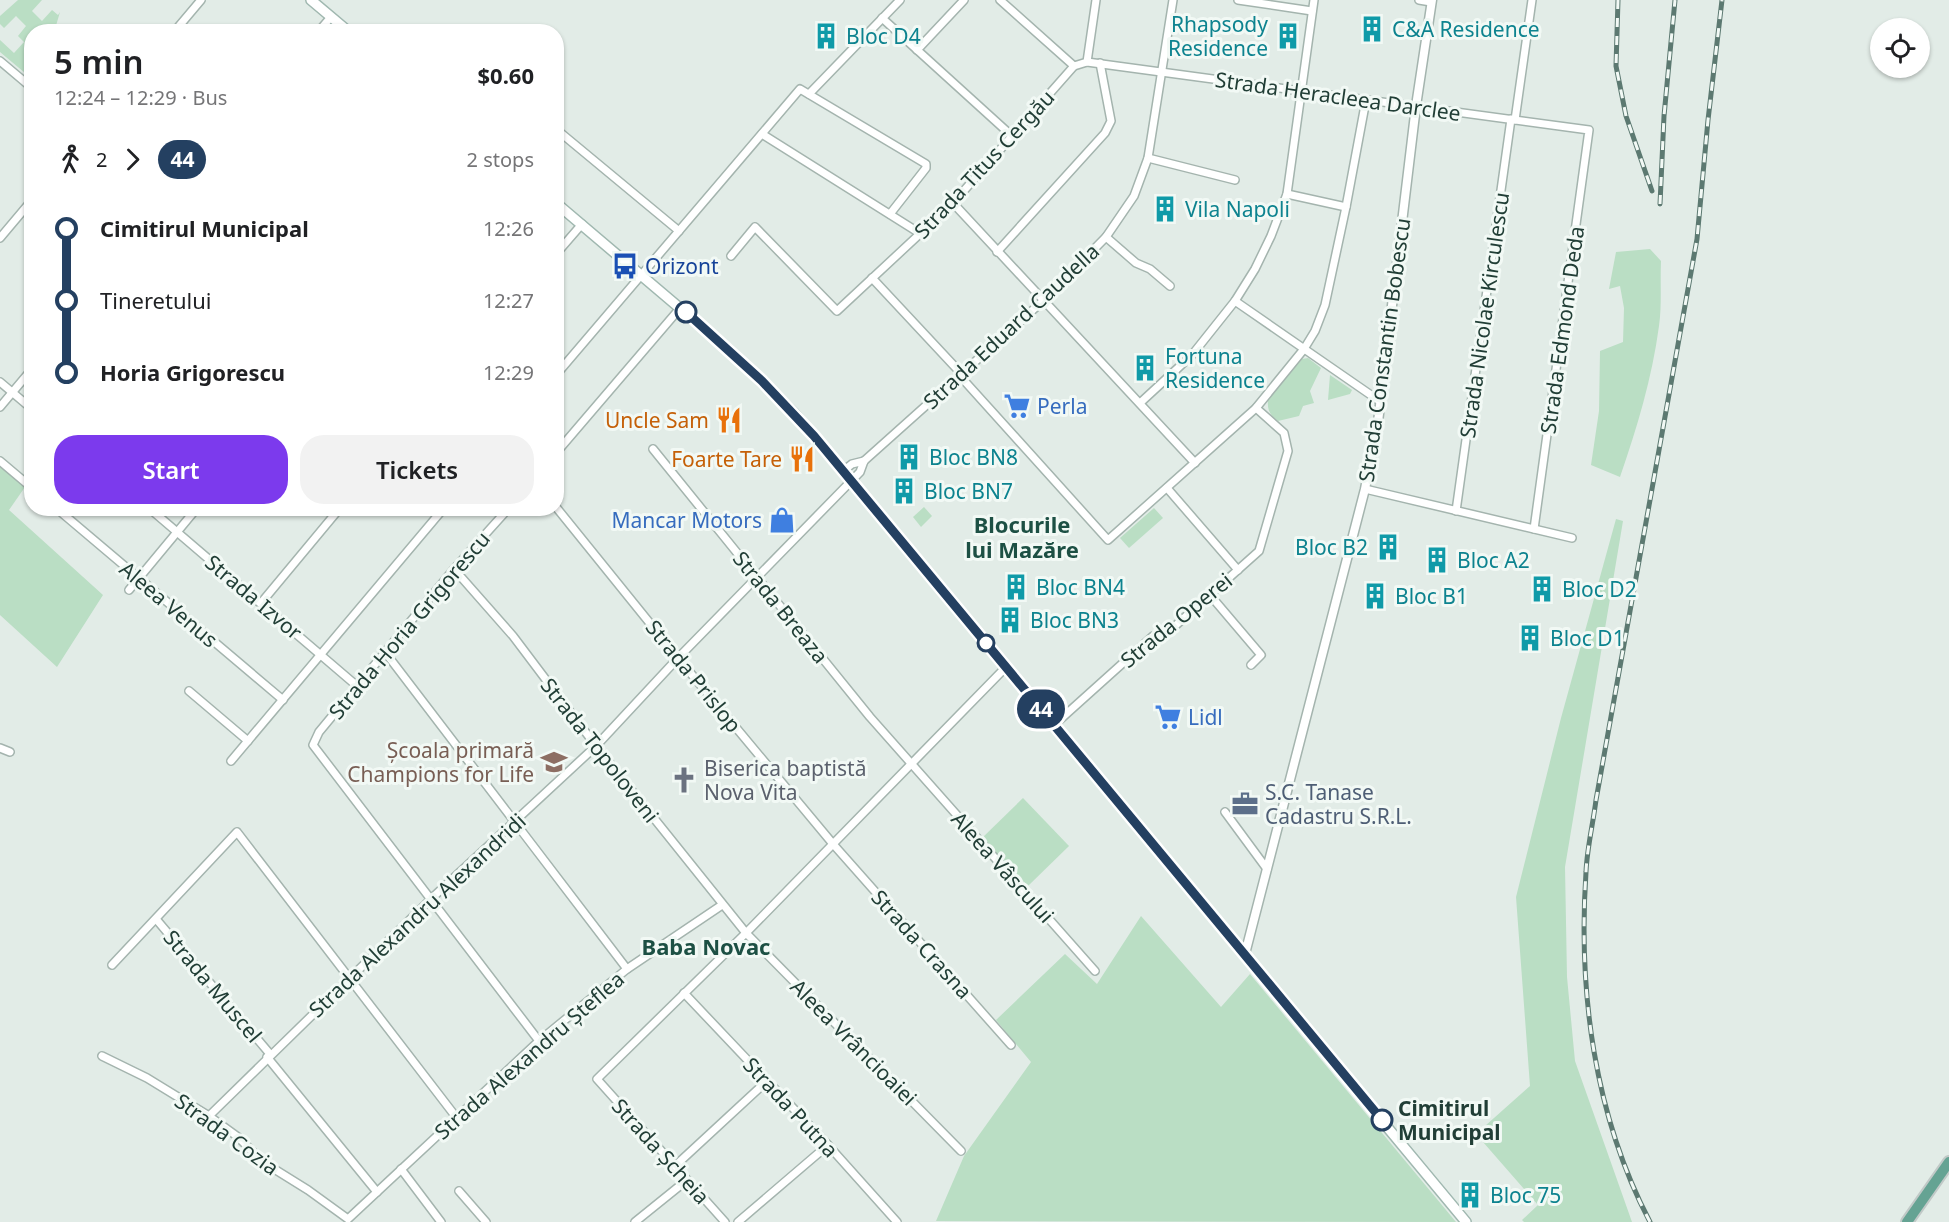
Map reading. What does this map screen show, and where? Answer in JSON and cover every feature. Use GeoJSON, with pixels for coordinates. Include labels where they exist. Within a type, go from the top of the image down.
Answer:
{"type":"FeatureCollection","features":[{"type":"Feature","properties":{"kind":"main road"},"geometry":{"type":"LineString","coordinates":[[311,0],[340,24]]}},
{"type":"Feature","properties":{"kind":"main road"},"geometry":{"type":"LineString","coordinates":[[564,209],[681,307],[794,412],[1466,1222]]}},
{"type":"Feature","properties":{"kind":"main road"},"geometry":{"type":"LineString","coordinates":[[1907,1222],[1949,1162]]}},
{"type":"Feature","properties":{"kind":"street"},"geometry":{"type":"LineString","coordinates":[[181,24],[201,0]]}},
{"type":"Feature","properties":{"kind":"street"},"geometry":{"type":"LineString","coordinates":[[809,94],[900,0]]}},
{"type":"Feature","properties":{"kind":"street"},"geometry":{"type":"LineString","coordinates":[[917,50],[964,0]]}},
{"type":"Feature","properties":{"kind":"street"},"geometry":{"type":"LineString","coordinates":[[1000,0],[1074,66],[1086,62],[1096,0]]}},
{"type":"Feature","properties":{"kind":"street","name":"Strada Eduard Caudella"},"geometry":{"type":"LineString","coordinates":[[843,471],[852,464],[864,461],[960,376],[1044,300],[1106,237],[1134,196],[1148,158],[1173,0]]}},
{"type":"Feature","properties":{"kind":"street"},"geometry":{"type":"LineString","coordinates":[[1238,0],[1312,11]]}},
{"type":"Feature","properties":{"kind":"street"},"geometry":{"type":"LineString","coordinates":[[1140,403],[1192,355],[1235,301],[1255,269],[1271,236],[1287,194],[1314,0]]}},
{"type":"Feature","properties":{"kind":"street"},"geometry":{"type":"LineString","coordinates":[[1419,0],[1431,1]]}},
{"type":"Feature","properties":{"kind":"street","name":"Strada Nicolae Kirculescu"},"geometry":{"type":"LineString","coordinates":[[1456,511],[1532,0]]}},
{"type":"Feature","properties":{"kind":"street","name":"Strada Constantin Bobescu"},"geometry":{"type":"LineString","coordinates":[[1245,954],[1365,489],[1381,402],[1416,106],[1431,1]]}},
{"type":"Feature","properties":{"kind":"street"},"geometry":{"type":"LineString","coordinates":[[324,24],[331,16]]}},
{"type":"Feature","properties":{"kind":"street"},"geometry":{"type":"LineString","coordinates":[[882,18],[1012,136]]}},
{"type":"Feature","properties":{"kind":"street"},"geometry":{"type":"LineString","coordinates":[[0,61],[24,80]]}},
{"type":"Feature","properties":{"kind":"street","name":"Strada Heracleea Darclee"},"geometry":{"type":"LineString","coordinates":[[1086,62],[1589,130]]}},
{"type":"Feature","properties":{"kind":"street"},"geometry":{"type":"LineString","coordinates":[[997,252],[1105,133],[1111,121],[1100,63]]}},
{"type":"Feature","properties":{"kind":"street","name":"Strada Titus Cergău"},"geometry":{"type":"LineString","coordinates":[[731,256],[755,226],[837,310],[953,203],[1074,66]]}},
{"type":"Feature","properties":{"kind":"street"},"geometry":{"type":"LineString","coordinates":[[564,365],[801,89],[926,164],[926,168],[890,213]]}},
{"type":"Feature","properties":{"kind":"street"},"geometry":{"type":"LineString","coordinates":[[872,278],[957,369],[960,376],[1108,540],[1256,408],[1304,349],[1315,331],[1325,305],[1366,99]]}},
{"type":"Feature","properties":{"kind":"street","name":"Strada Edmond Deda"},"geometry":{"type":"LineString","coordinates":[[1534,530],[1589,130]]}},
{"type":"Feature","properties":{"kind":"street"},"geometry":{"type":"LineString","coordinates":[[762,134],[921,234]]}},
{"type":"Feature","properties":{"kind":"street"},"geometry":{"type":"LineString","coordinates":[[564,136],[679,231]]}},
{"type":"Feature","properties":{"kind":"street"},"geometry":{"type":"LineString","coordinates":[[1148,158],[1235,180]]}},
{"type":"Feature","properties":{"kind":"street"},"geometry":{"type":"LineString","coordinates":[[1287,194],[1346,207]]}},
{"type":"Feature","properties":{"kind":"street"},"geometry":{"type":"LineString","coordinates":[[953,203],[1195,463]]}},
{"type":"Feature","properties":{"kind":"street"},"geometry":{"type":"LineString","coordinates":[[0,238],[24,210]]}},
{"type":"Feature","properties":{"kind":"street"},"geometry":{"type":"LineString","coordinates":[[564,245],[582,224]]}},
{"type":"Feature","properties":{"kind":"street"},"geometry":{"type":"LineString","coordinates":[[1106,237],[1136,263],[1150,269],[1170,286]]}},
{"type":"Feature","properties":{"kind":"street"},"geometry":{"type":"LineString","coordinates":[[1235,301],[1381,402]]}},
{"type":"Feature","properties":{"kind":"street"},"geometry":{"type":"LineString","coordinates":[[564,444],[681,307]]}},
{"type":"Feature","properties":{"kind":"street"},"geometry":{"type":"LineString","coordinates":[[0,407],[24,379]]}},
{"type":"Feature","properties":{"kind":"street"},"geometry":{"type":"LineString","coordinates":[[0,382],[24,403]]}},
{"type":"Feature","properties":{"kind":"street","name":"Strada Operei"},"geometry":{"type":"LineString","coordinates":[[1054,725],[1153,636],[1166,634],[1259,551],[1288,451],[1284,433],[1256,408]]}},
{"type":"Feature","properties":{"kind":"street","name":"Strada Breaza"},"geometry":{"type":"LineString","coordinates":[[653,449],[870,717],[911,764]]}},
{"type":"Feature","properties":{"kind":"street"},"geometry":{"type":"LineString","coordinates":[[0,461],[24,481]]}},
{"type":"Feature","properties":{"kind":"street","name":"Strada Eduard Caudella"},"geometry":{"type":"LineString","coordinates":[[851,481],[860,472],[864,461]]}},
{"type":"Feature","properties":{"kind":"street","name":"Strada Alexandru Alexandridi"},"geometry":{"type":"LineString","coordinates":[[208,1116],[432,898],[596,746],[678,658],[851,481]]}},
{"type":"Feature","properties":{"kind":"street"},"geometry":{"type":"LineString","coordinates":[[1167,488],[1238,570]]}},
{"type":"Feature","properties":{"kind":"street"},"geometry":{"type":"LineString","coordinates":[[1365,489],[1572,538]]}},
{"type":"Feature","properties":{"kind":"street","name":"Aleea Venus"},"geometry":{"type":"LineString","coordinates":[[65,516],[283,700]]}},
{"type":"Feature","properties":{"kind":"street","name":"Strada Izvor"},"geometry":{"type":"LineString","coordinates":[[158,516],[357,686]]}},
{"type":"Feature","properties":{"kind":"street"},"geometry":{"type":"LineString","coordinates":[[129,590],[190,516]]}},
{"type":"Feature","properties":{"kind":"street"},"geometry":{"type":"LineString","coordinates":[[261,603],[333,516]]}},
{"type":"Feature","properties":{"kind":"street"},"geometry":{"type":"LineString","coordinates":[[231,761],[437,516]]}},
{"type":"Feature","properties":{"kind":"street","name":"Strada Horia Grigorescu"},"geometry":{"type":"LineString","coordinates":[[432,898],[313,745],[319,732],[454,569],[502,516]]}},
{"type":"Feature","properties":{"kind":"street","name":"Strada Prislop"},"geometry":{"type":"LineString","coordinates":[[563,516],[833,844]]}},
{"type":"Feature","properties":{"kind":"street","name":"Strada Topoloveni"},"geometry":{"type":"LineString","coordinates":[[454,569],[513,636],[596,746],[746,933]]}},
{"type":"Feature","properties":{"kind":"street"},"geometry":{"type":"LineString","coordinates":[[1210,595],[1261,655],[1251,665]]}},
{"type":"Feature","properties":{"kind":"street"},"geometry":{"type":"LineString","coordinates":[[385,652],[627,969]]}},
{"type":"Feature","properties":{"kind":"street"},"geometry":{"type":"LineString","coordinates":[[684,993],[746,933],[1006,667]]}},
{"type":"Feature","properties":{"kind":"street"},"geometry":{"type":"LineString","coordinates":[[189,691],[248,741]]}},
{"type":"Feature","properties":{"kind":"street"},"geometry":{"type":"LineString","coordinates":[[0,748],[10,752]]}},
{"type":"Feature","properties":{"kind":"street","name":"Aleea Vâscului"},"geometry":{"type":"LineString","coordinates":[[911,764],[1095,971]]}},
{"type":"Feature","properties":{"kind":"street"},"geometry":{"type":"LineString","coordinates":[[1226,812],[1268,869]]}},
{"type":"Feature","properties":{"kind":"street"},"geometry":{"type":"LineString","coordinates":[[112,965],[237,832],[456,1117]]}},
{"type":"Feature","properties":{"kind":"street","name":"Strada Crasna"},"geometry":{"type":"LineString","coordinates":[[833,844],[1011,1045]]}},
{"type":"Feature","properties":{"kind":"street"},"geometry":{"type":"LineString","coordinates":[[432,898],[539,1041]]}},
{"type":"Feature","properties":{"kind":"street","name":"Strada Alexandru Șteflea"},"geometry":{"type":"LineString","coordinates":[[348,1219],[539,1041],[627,969],[722,905]]}},
{"type":"Feature","properties":{"kind":"street","name":"Strada Muscel"},"geometry":{"type":"LineString","coordinates":[[156,919],[377,1192]]}},
{"type":"Feature","properties":{"kind":"street","name":"Aleea Vrâncioaiei"},"geometry":{"type":"LineString","coordinates":[[746,933],[962,1151]]}},
{"type":"Feature","properties":{"kind":"street","name":"Strada Șcheia"},"geometry":{"type":"LineString","coordinates":[[684,993],[597,1079],[726,1222]]}},
{"type":"Feature","properties":{"kind":"street","name":"Strada Putna"},"geometry":{"type":"LineString","coordinates":[[684,993],[828,1145],[897,1222]]}},
{"type":"Feature","properties":{"kind":"street","name":"Strada Cozia"},"geometry":{"type":"LineString","coordinates":[[102,1056],[147,1078],[208,1116],[238,1137],[263,1162],[308,1190],[348,1219]]}},
{"type":"Feature","properties":{"kind":"street"},"geometry":{"type":"LineString","coordinates":[[675,1166],[767,1081]]}},
{"type":"Feature","properties":{"kind":"street"},"geometry":{"type":"LineString","coordinates":[[738,1222],[828,1145]]}},
{"type":"Feature","properties":{"kind":"street"},"geometry":{"type":"LineString","coordinates":[[400,1169],[441,1222]]}},
{"type":"Feature","properties":{"kind":"street"},"geometry":{"type":"LineString","coordinates":[[635,1222],[687,1180]]}},
{"type":"Feature","properties":{"kind":"street"},"geometry":{"type":"LineString","coordinates":[[459,1191],[486,1222]]}},
{"type":"Feature","properties":{"kind":"green space"},"geometry":{"type":"Polygon","coordinates":[[[18,0],[42,0],[32,11],[42,21],[52,10],[58,15],[60,12],[56,24],[24,24],[16,16],[4,28],[0,24],[0,16],[18,0]]]}},
{"type":"Feature","properties":{"kind":"green space"},"geometry":{"type":"Polygon","coordinates":[[[24,28],[24,42],[18,36],[24,28]]]}},
{"type":"Feature","properties":{"kind":"green space"},"geometry":{"type":"Polygon","coordinates":[[[0,40],[14,53],[24,42],[24,72],[0,52],[0,40]]]}},
{"type":"Feature","properties":{"kind":"green space"},"geometry":{"type":"Polygon","coordinates":[[[1650,249],[1661,261],[1659,326],[1643,403],[1620,477],[1591,465],[1599,411],[1600,351],[1623,342],[1624,308],[1620,286],[1609,289],[1616,252],[1650,249]]]}},
{"type":"Feature","properties":{"kind":"green space"},"geometry":{"type":"Polygon","coordinates":[[[1308,358],[1321,368],[1310,391],[1314,403],[1303,406],[1299,416],[1278,421],[1270,412],[1268,400],[1302,359],[1308,358]]]}},
{"type":"Feature","properties":{"kind":"green space"},"geometry":{"type":"Polygon","coordinates":[[[1330,375],[1352,390],[1350,394],[1328,400],[1330,375]]]}},
{"type":"Feature","properties":{"kind":"green space"},"geometry":{"type":"Polygon","coordinates":[[[0,467],[24,486],[9,510],[103,595],[57,667],[0,615],[0,467]]]}},
{"type":"Feature","properties":{"kind":"green space"},"geometry":{"type":"Polygon","coordinates":[[[924,507],[932,516],[921,527],[913,517],[924,507]]]}},
{"type":"Feature","properties":{"kind":"green space"},"geometry":{"type":"Polygon","coordinates":[[[1154,508],[1163,518],[1129,548],[1120,538],[1154,508]]]}},
{"type":"Feature","properties":{"kind":"green space"},"geometry":{"type":"Polygon","coordinates":[[[1616,519],[1623,521],[1565,867],[1567,977],[1575,1061],[1632,1222],[1524,1222],[1522,1220],[1538,1205],[1476,1134],[1530,1086],[1516,897],[1561,718],[1616,519]]]}},
{"type":"Feature","properties":{"kind":"green space"},"geometry":{"type":"Polygon","coordinates":[[[1023,798],[1069,846],[1028,886],[981,839],[1023,798]]]}},
{"type":"Feature","properties":{"kind":"green space"},"geometry":{"type":"Polygon","coordinates":[[[1141,916],[1221,1007],[1250,974],[1456,1222],[936,1221],[964,1156],[1031,1062],[996,1020],[1065,954],[1097,984],[1141,916]]]}},
{"type":"Feature","properties":{"kind":"railway"},"geometry":{"type":"LineString","coordinates":[[1618,0],[1616,66],[1626,116],[1652,191]]}},
{"type":"Feature","properties":{"kind":"railway"},"geometry":{"type":"LineString","coordinates":[[1660,204],[1664,116],[1675,0]]}},
{"type":"Feature","properties":{"kind":"railway"},"geometry":{"type":"LineString","coordinates":[[1650,1222],[1615,1139],[1594,1051],[1585,962],[1586,872],[1596,800],[1697,239],[1722,0]]}},
{"type":"Feature","properties":{"kind":"bus line","name":"44"},"geometry":{"type":"LineString","coordinates":[[686,312],[794,412],[1382,1120]]}},
{"type":"Feature","properties":{"kind":"place","name":"C&A Residence"},"geometry":{"type":"Point","coordinates":[1372,29]}},
{"type":"Feature","properties":{"kind":"place","name":"Bloc D4"},"geometry":{"type":"Point","coordinates":[826,36]}},
{"type":"Feature","properties":{"kind":"place","name":"Rhapsody Residence"},"geometry":{"type":"Point","coordinates":[1288,36]}},
{"type":"Feature","properties":{"kind":"place","name":"Vila Napoli"},"geometry":{"type":"Point","coordinates":[1165,209]}},
{"type":"Feature","properties":{"kind":"place","name":"Orizont"},"geometry":{"type":"Point","coordinates":[625,266]}},
{"type":"Feature","properties":{"kind":"place","name":"Fortuna Residence"},"geometry":{"type":"Point","coordinates":[1145,368]}},
{"type":"Feature","properties":{"kind":"place","name":"Perla"},"geometry":{"type":"Point","coordinates":[1017,406]}},
{"type":"Feature","properties":{"kind":"place","name":"Uncle Sam"},"geometry":{"type":"Point","coordinates":[729,420]}},
{"type":"Feature","properties":{"kind":"place","name":"Bloc BN8"},"geometry":{"type":"Point","coordinates":[909,457]}},
{"type":"Feature","properties":{"kind":"place","name":"Foarte Tare"},"geometry":{"type":"Point","coordinates":[802,459]}},
{"type":"Feature","properties":{"kind":"place","name":"Bloc BN7"},"geometry":{"type":"Point","coordinates":[904,491]}},
{"type":"Feature","properties":{"kind":"place","name":"Mancar Motors"},"geometry":{"type":"Point","coordinates":[782,520]}},
{"type":"Feature","properties":{"kind":"place","name":"Bloc B2"},"geometry":{"type":"Point","coordinates":[1388,547]}},
{"type":"Feature","properties":{"kind":"place","name":"Bloc A2"},"geometry":{"type":"Point","coordinates":[1437,560]}},
{"type":"Feature","properties":{"kind":"place","name":"Bloc BN4"},"geometry":{"type":"Point","coordinates":[1016,587]}},
{"type":"Feature","properties":{"kind":"place","name":"Bloc D2"},"geometry":{"type":"Point","coordinates":[1542,589]}},
{"type":"Feature","properties":{"kind":"place","name":"Bloc B1"},"geometry":{"type":"Point","coordinates":[1375,596]}},
{"type":"Feature","properties":{"kind":"place","name":"Bloc BN3"},"geometry":{"type":"Point","coordinates":[1010,620]}},
{"type":"Feature","properties":{"kind":"place","name":"Bloc D1"},"geometry":{"type":"Point","coordinates":[1530,638]}},
{"type":"Feature","properties":{"kind":"place","name":"Lidl"},"geometry":{"type":"Point","coordinates":[1168,717]}},
{"type":"Feature","properties":{"kind":"place","name":"Școala primară Champions for Life"},"geometry":{"type":"Point","coordinates":[554,762]}},
{"type":"Feature","properties":{"kind":"place","name":"Biserica baptistă Nova Vita"},"geometry":{"type":"Point","coordinates":[684,780]}},
{"type":"Feature","properties":{"kind":"place","name":"S.C. Tanase Cadastru S.R.L."},"geometry":{"type":"Point","coordinates":[1245,804]}},
{"type":"Feature","properties":{"kind":"place","name":"Cimitirul Municipal"},"geometry":{"type":"Point","coordinates":[1382,1120]}},
{"type":"Feature","properties":{"kind":"place","name":"Bloc 75"},"geometry":{"type":"Point","coordinates":[1470,1195]}},
{"type":"Feature","properties":{"kind":"district","name":"Blocurile lui Mazăre"},"geometry":{"type":"Point","coordinates":[1022,536]}},
{"type":"Feature","properties":{"kind":"district","name":"Baba Novac"},"geometry":{"type":"Point","coordinates":[706,946]}}]}
